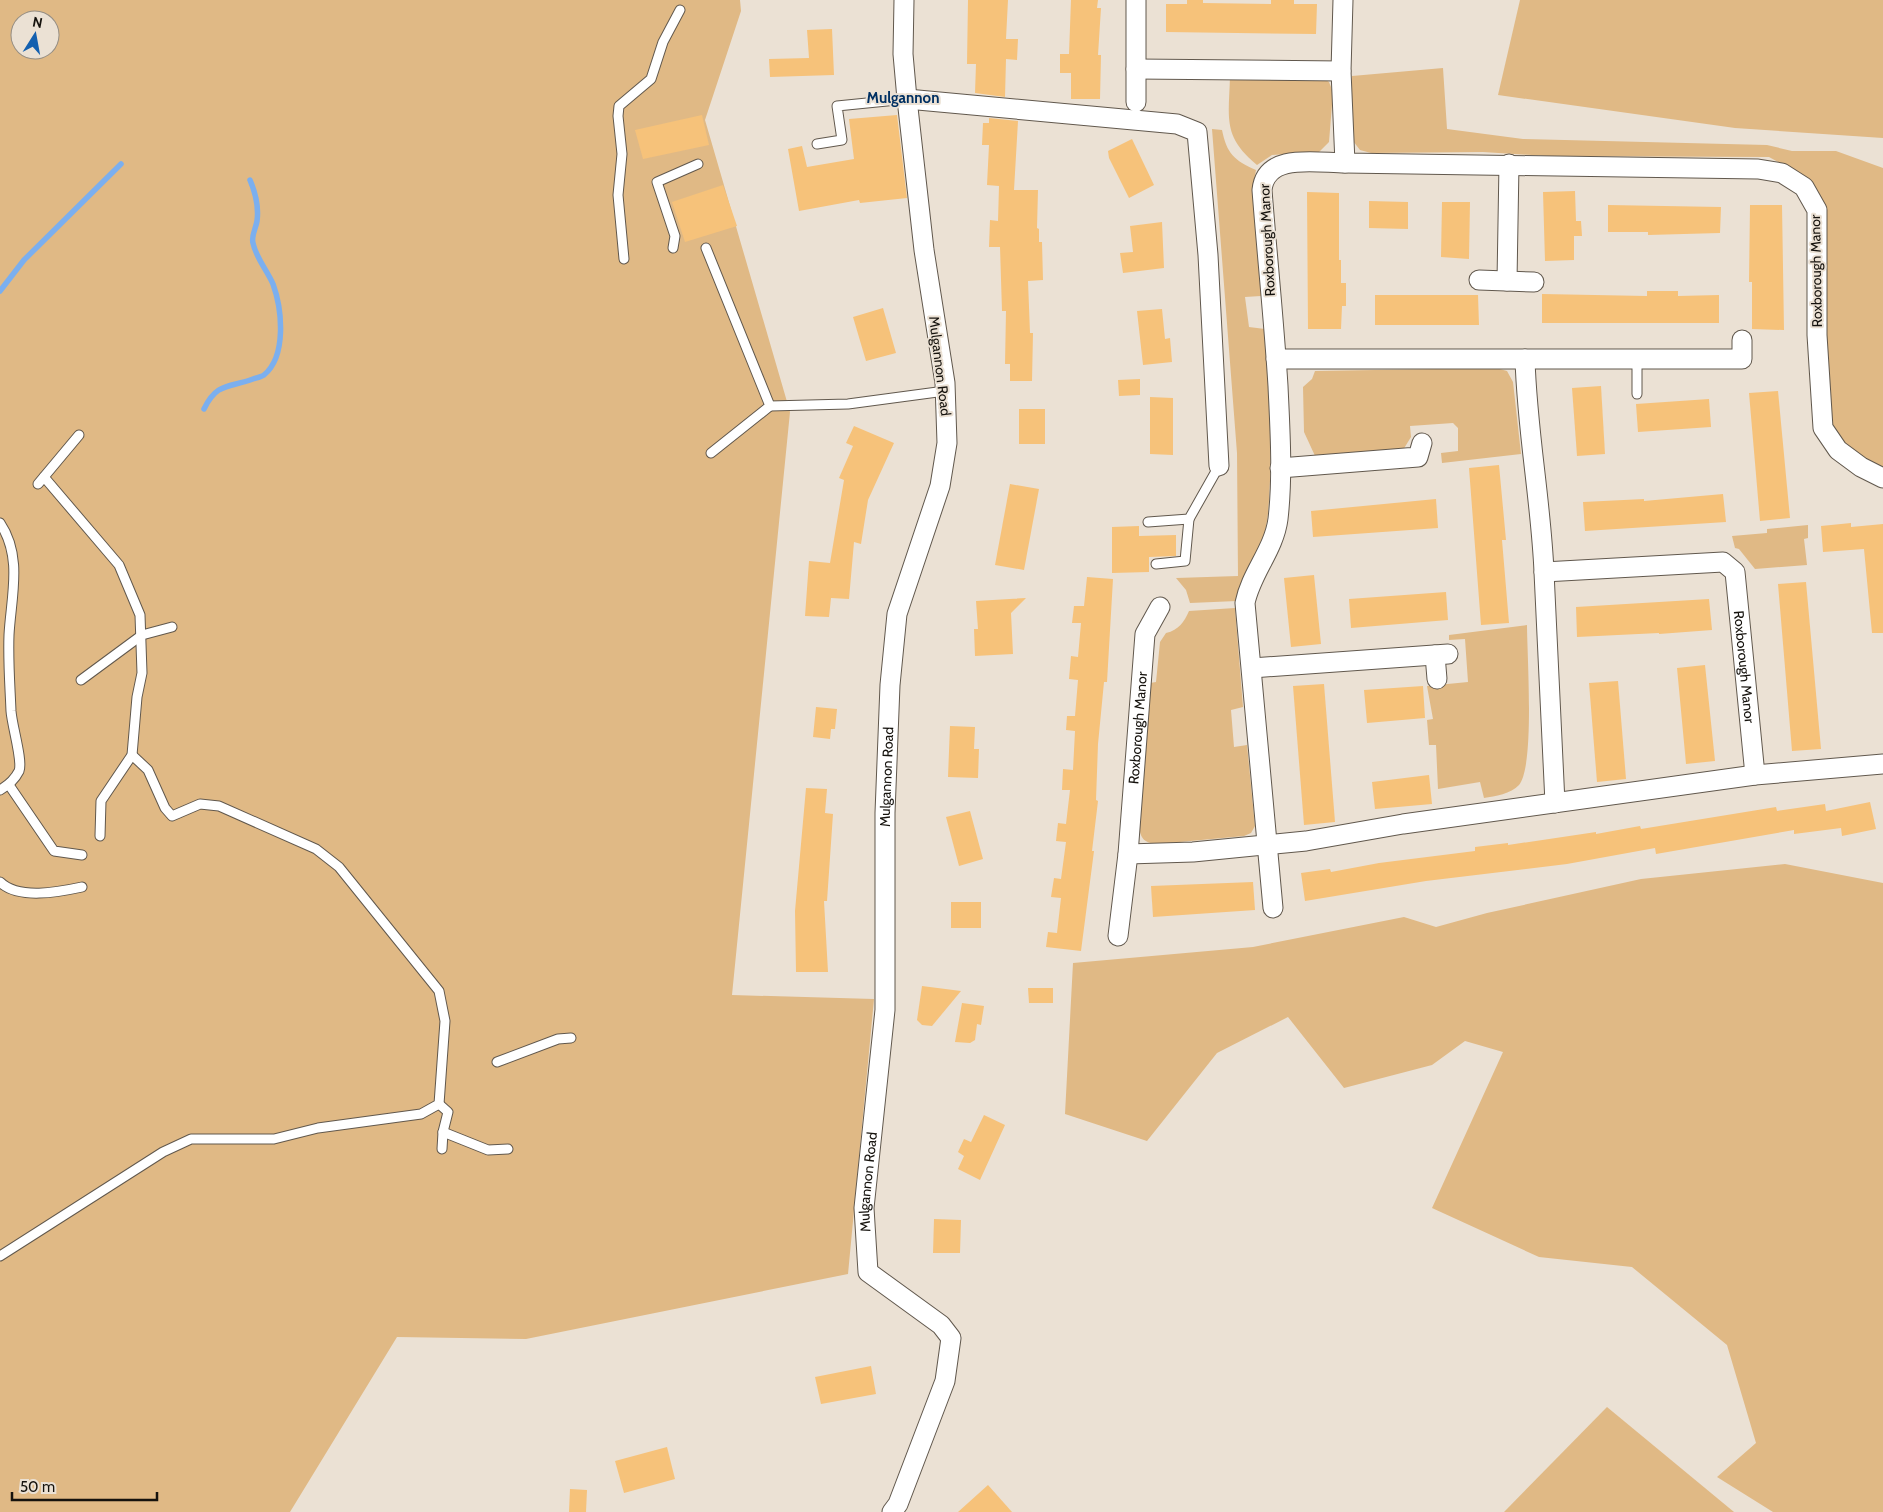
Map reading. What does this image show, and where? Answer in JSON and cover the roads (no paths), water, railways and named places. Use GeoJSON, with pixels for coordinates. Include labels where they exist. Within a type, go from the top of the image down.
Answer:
{"type":"FeatureCollection","features":[{"type":"Feature","properties":{"kind":"street","name":"Mulgannon Road"},"geometry":{"type":"LineString","coordinates":[[892,1512],[898,1504],[945,1381],[951,1338],[941,1325],[868,1272],[864,1208],[885,1010],[885,813],[890,685],[897,614],[940,486],[947,443],[946,391],[917,196],[907,99],[903,54],[904,0]]}},
{"type":"Feature","properties":{"kind":"street"},"geometry":{"type":"LineString","coordinates":[[1136,0],[1136,102]]}},
{"type":"Feature","properties":{"kind":"street"},"geometry":{"type":"LineString","coordinates":[[1343,0],[1341,71],[1345,163]]}},
{"type":"Feature","properties":{"kind":"street"},"geometry":{"type":"LineString","coordinates":[[1136,69],[1341,71]]}},
{"type":"Feature","properties":{"kind":"street"},"geometry":{"type":"LineString","coordinates":[[907,99],[1177,124],[1197,132],[1210,282],[1219,466]]}},
{"type":"Feature","properties":{"kind":"street","name":"Roxborough Manor"},"geometry":{"type":"LineString","coordinates":[[1274,908],[1268,844],[1252,729],[1252,668],[1246,603],[1248,588],[1270,547],[1278,520],[1281,436],[1262,197],[1263,179],[1269,170],[1280,164],[1509,164],[1758,168],[1782,174],[1804,187],[1816,210],[1817,329],[1823,428],[1838,450],[1861,467],[1883,478]]}},
{"type":"Feature","properties":{"kind":"street"},"geometry":{"type":"LineString","coordinates":[[1507,281],[1509,164]]}},
{"type":"Feature","properties":{"kind":"street"},"geometry":{"type":"LineString","coordinates":[[1479,280],[1534,282]]}},
{"type":"Feature","properties":{"kind":"street"},"geometry":{"type":"LineString","coordinates":[[1276,359],[1742,359],[1742,340]]}},
{"type":"Feature","properties":{"kind":"street"},"geometry":{"type":"LineString","coordinates":[[1525,359],[1527,413],[1544,512],[1544,572],[1555,802]]}},
{"type":"Feature","properties":{"kind":"street"},"geometry":{"type":"LineString","coordinates":[[1280,468],[1418,457],[1422,443]]}},
{"type":"Feature","properties":{"kind":"street","name":"Roxborough Manor"},"geometry":{"type":"LineString","coordinates":[[1544,572],[1723,562],[1735,572],[1755,775]]}},
{"type":"Feature","properties":{"kind":"street","name":"Roxborough Manor"},"geometry":{"type":"LineString","coordinates":[[1118,936],[1128,854],[1145,634],[1160,607]]}},
{"type":"Feature","properties":{"kind":"street"},"geometry":{"type":"LineString","coordinates":[[1252,668],[1441,654],[1437,679]]}},
{"type":"Feature","properties":{"kind":"street"},"geometry":{"type":"LineString","coordinates":[[1128,854],[1185,852],[1306,841],[1463,808],[1555,802],[1755,775],[1883,764]]}},
{"type":"Feature","properties":{"kind":"lane"},"geometry":{"type":"LineString","coordinates":[[624,259],[618,195],[622,154],[618,116],[619,106],[651,79],[662,42],[680,10]]}},
{"type":"Feature","properties":{"kind":"lane"},"geometry":{"type":"LineString","coordinates":[[817,144],[842,140],[837,106],[907,99]]}},
{"type":"Feature","properties":{"kind":"lane"},"geometry":{"type":"LineString","coordinates":[[673,248],[675,236],[657,182],[698,164]]}},
{"type":"Feature","properties":{"kind":"lane"},"geometry":{"type":"LineString","coordinates":[[706,248],[770,406]]}},
{"type":"Feature","properties":{"kind":"lane"},"geometry":{"type":"LineString","coordinates":[[1637,359],[1637,394]]}},
{"type":"Feature","properties":{"kind":"lane"},"geometry":{"type":"LineString","coordinates":[[711,453],[770,406],[848,404],[946,391]]}},
{"type":"Feature","properties":{"kind":"lane"},"geometry":{"type":"LineString","coordinates":[[38,484],[79,435]]}},
{"type":"Feature","properties":{"kind":"lane"},"geometry":{"type":"LineString","coordinates":[[1156,564],[1185,561],[1189,519],[1219,466]]}},
{"type":"Feature","properties":{"kind":"lane"},"geometry":{"type":"LineString","coordinates":[[44,477],[120,566],[140,615],[142,674],[137,697],[132,756],[101,801],[100,836]]}},
{"type":"Feature","properties":{"kind":"lane"},"geometry":{"type":"LineString","coordinates":[[1148,522],[1189,519]]}},
{"type":"Feature","properties":{"kind":"lane"},"geometry":{"type":"LineString","coordinates":[[0,523],[7,533],[14,560],[14,590],[8,663],[12,728],[20,756],[19,771],[8,785],[0,790]]}},
{"type":"Feature","properties":{"kind":"lane"},"geometry":{"type":"LineString","coordinates":[[81,680],[142,635],[172,627]]}},
{"type":"Feature","properties":{"kind":"lane"},"geometry":{"type":"LineString","coordinates":[[132,756],[148,770],[165,808],[172,816],[200,804],[219,806],[316,849],[339,866],[440,991],[445,1021],[439,1104]]}},
{"type":"Feature","properties":{"kind":"lane"},"geometry":{"type":"LineString","coordinates":[[8,785],[54,851],[82,855]]}},
{"type":"Feature","properties":{"kind":"lane"},"geometry":{"type":"LineString","coordinates":[[0,882],[26,892],[53,893],[82,887]]}},
{"type":"Feature","properties":{"kind":"lane"},"geometry":{"type":"LineString","coordinates":[[496,1062],[558,1039],[572,1038]]}},
{"type":"Feature","properties":{"kind":"lane"},"geometry":{"type":"LineString","coordinates":[[439,1104],[448,1112],[443,1132],[442,1149]]}},
{"type":"Feature","properties":{"kind":"lane"},"geometry":{"type":"LineString","coordinates":[[0,1256],[163,1152],[191,1139],[274,1139],[318,1128],[422,1114],[439,1104]]}},
{"type":"Feature","properties":{"kind":"lane"},"geometry":{"type":"LineString","coordinates":[[443,1132],[488,1150],[508,1149]]}},
{"type":"Feature","properties":{"kind":"waterway"},"geometry":{"type":"LineString","coordinates":[[0,291],[24,260],[121,164]]}},
{"type":"Feature","properties":{"kind":"waterway"},"geometry":{"type":"LineString","coordinates":[[204,409],[214,394],[224,387],[264,375],[271,367],[279,344],[280,319],[276,294],[253,243],[258,210],[250,180]]}},
{"type":"Feature","properties":{"kind":"district","name":"Mulgannon"},"geometry":{"type":"Point","coordinates":[903,98]}}]}
